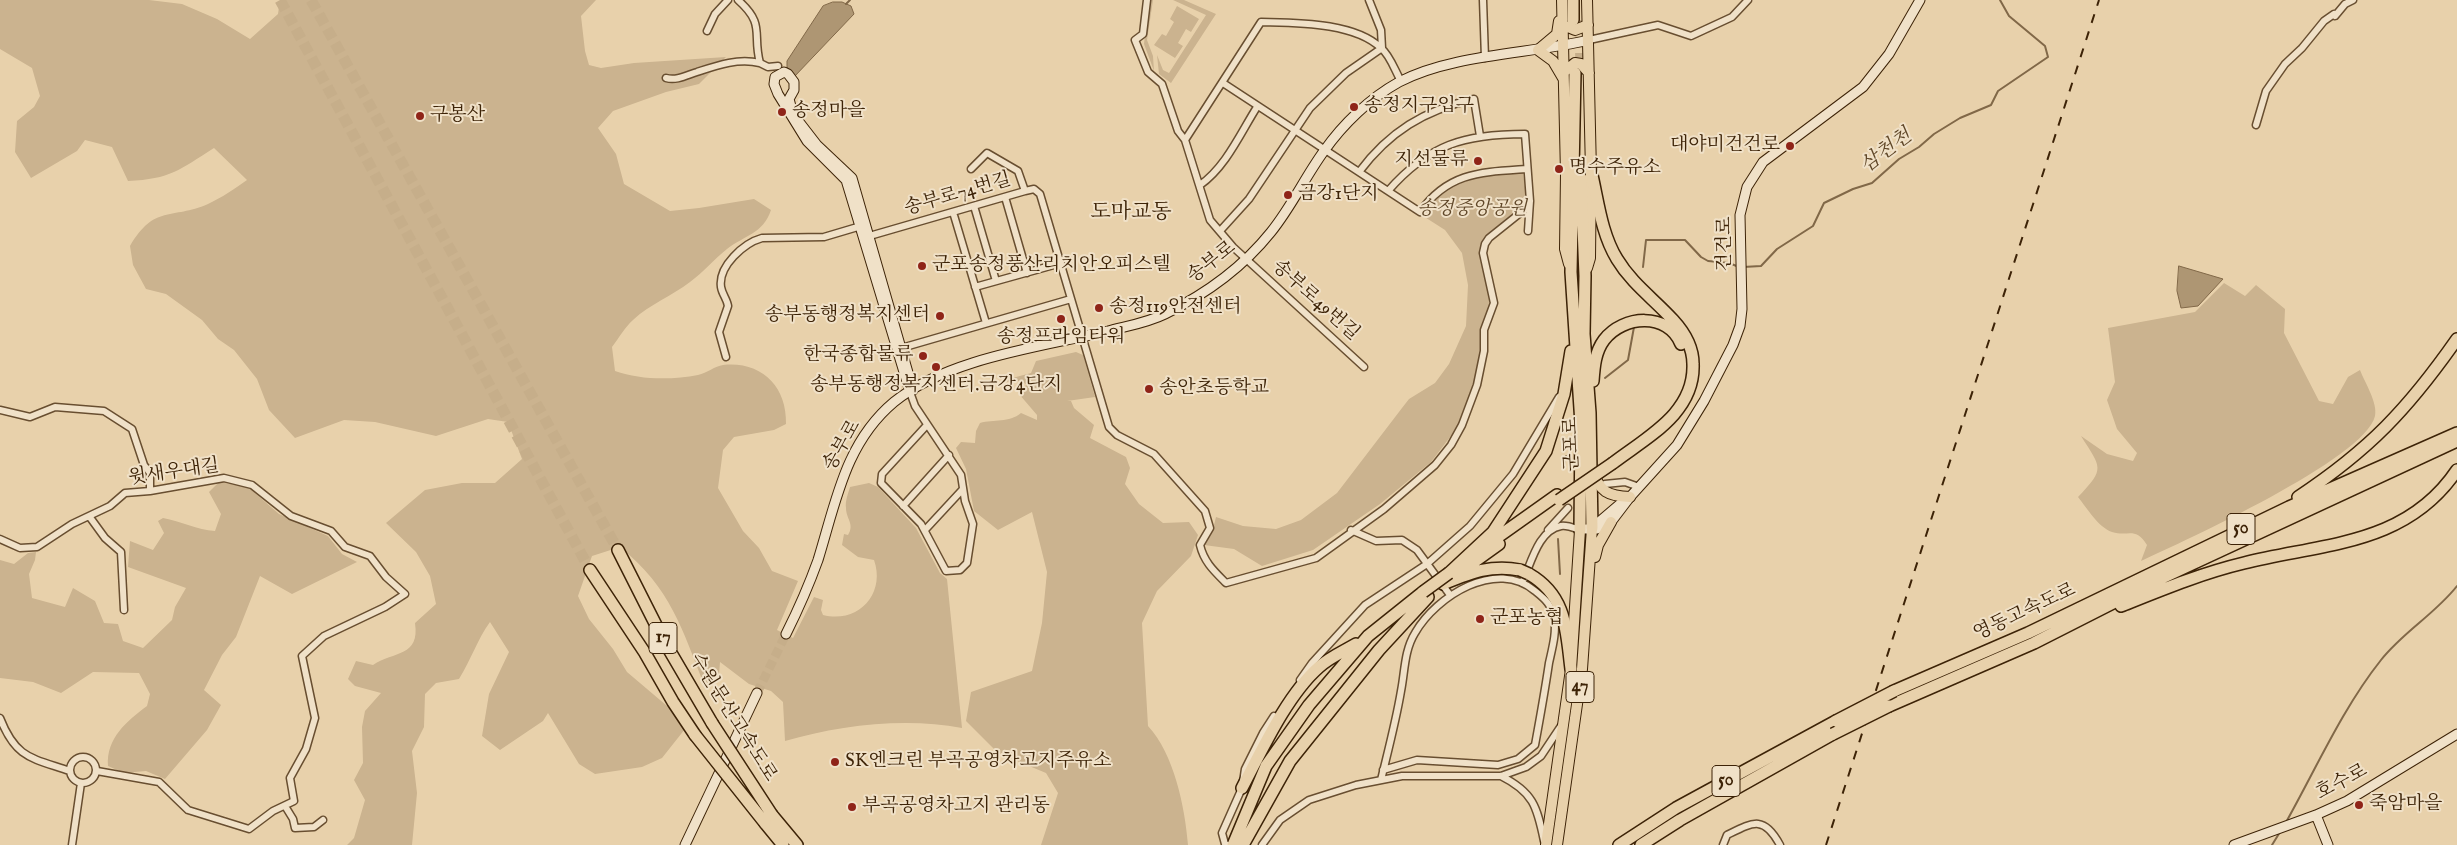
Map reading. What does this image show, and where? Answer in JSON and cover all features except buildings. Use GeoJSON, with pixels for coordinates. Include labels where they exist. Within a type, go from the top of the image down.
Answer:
{"type":"FeatureCollection","features":[{"type":"Feature","properties":{"kind":"highway","name":"47"},"geometry":{"type":"LineString","coordinates":[[1573,0],[1576,23]]}},
{"type":"Feature","properties":{"kind":"highway","name":"47"},"geometry":{"type":"LineString","coordinates":[[1576,23],[1579,0]]}},
{"type":"Feature","properties":{"kind":"highway","name":"47"},"geometry":{"type":"LineString","coordinates":[[1575,74],[1584,276]]}},
{"type":"Feature","properties":{"kind":"highway","name":"군포로"},"geometry":{"type":"LineString","coordinates":[[1575,74],[1571,272],[1586,529]]}},
{"type":"Feature","properties":{"kind":"highway"},"geometry":{"type":"LineString","coordinates":[[1591,171],[1606,239],[1616,258],[1633,282],[1672,319],[1686,336],[1693,355],[1692,385],[1679,410],[1658,430],[1611,460]]}},
{"type":"Feature","properties":{"kind":"highway","name":"군포로"},"geometry":{"type":"LineString","coordinates":[[1584,276],[1584,334],[1592,465],[1586,529]]}},
{"type":"Feature","properties":{"kind":"highway"},"geometry":{"type":"LineString","coordinates":[[1242,788],[1282,715],[1320,666],[1368,636],[1448,578],[1561,501],[1674,406],[1683,393],[1687,371],[1687,357],[1679,339],[1664,325],[1649,321],[1634,320],[1618,327],[1604,341],[1595,360],[1590,413]]}},
{"type":"Feature","properties":{"kind":"highway"},"geometry":{"type":"LineString","coordinates":[[1448,578],[1493,532],[1546,451],[1565,386],[1574,332]]}},
{"type":"Feature","properties":{"kind":"highway"},"geometry":{"type":"LineString","coordinates":[[2268,516],[2335,472],[2376,438],[2409,404],[2457,339]]}},
{"type":"Feature","properties":{"kind":"highway","name":"영동고속도로"},"geometry":{"type":"LineString","coordinates":[[1618,845],[1676,808],[1894,691],[2028,633],[2268,516],[2457,433]]}},
{"type":"Feature","properties":{"kind":"highway","name":"영동고속도로"},"geometry":{"type":"LineString","coordinates":[[1642,845],[1680,820],[1833,734],[1889,706],[2034,643],[2164,577],[2457,442]]}},
{"type":"Feature","properties":{"kind":"highway"},"geometry":{"type":"LineString","coordinates":[[2034,643],[2150,594],[2207,574],[2262,559],[2358,540],[2399,523],[2428,503],[2457,470]]}},
{"type":"Feature","properties":{"kind":"highway","name":"수원문산고속도로"},"geometry":{"type":"LineString","coordinates":[[618,550],[664,641],[783,845]]}},
{"type":"Feature","properties":{"kind":"highway"},"geometry":{"type":"LineString","coordinates":[[1448,578],[1486,568],[1504,567],[1543,583],[1554,596],[1564,617],[1571,669]]}},
{"type":"Feature","properties":{"kind":"highway","name":"수원문산고속도로"},"geometry":{"type":"LineString","coordinates":[[590,570],[646,653],[695,735],[768,819],[797,845]]}},
{"type":"Feature","properties":{"kind":"highway"},"geometry":{"type":"LineString","coordinates":[[1237,844],[1290,761],[1378,650],[1426,594]]}},
{"type":"Feature","properties":{"kind":"highway"},"geometry":{"type":"LineString","coordinates":[[1237,844],[1266,766],[1310,705],[1368,636]]}},
{"type":"Feature","properties":{"kind":"main road","name":"47"},"geometry":{"type":"LineString","coordinates":[[1560,0],[1589,40]]}},
{"type":"Feature","properties":{"kind":"main road"},"geometry":{"type":"LineString","coordinates":[[1560,0],[1557,34],[1538,50],[1553,62],[1575,74]]}},
{"type":"Feature","properties":{"kind":"main road","name":"47"},"geometry":{"type":"LineString","coordinates":[[1564,46],[1587,0]]}},
{"type":"Feature","properties":{"kind":"main road","name":"군포로"},"geometry":{"type":"LineString","coordinates":[[1575,74],[1589,40]]}},
{"type":"Feature","properties":{"kind":"main road","name":"군포로"},"geometry":{"type":"LineString","coordinates":[[1564,46],[1575,74],[1591,171],[1590,258],[1584,276]]}},
{"type":"Feature","properties":{"kind":"main road"},"geometry":{"type":"LineString","coordinates":[[1592,465],[1596,482],[1602,490],[1615,496],[1630,497]]}},
{"type":"Feature","properties":{"kind":"main road"},"geometry":{"type":"LineString","coordinates":[[1589,565],[1593,564],[1598,546],[1611,522]]}},
{"type":"Feature","properties":{"kind":"main road","name":"군포로"},"geometry":{"type":"LineString","coordinates":[[1557,845],[1577,714],[1589,565],[1586,529]]}},
{"type":"Feature","properties":{"kind":"main road","name":"군포로"},"geometry":{"type":"LineString","coordinates":[[1545,845],[1571,669],[1586,529]]}},
{"type":"Feature","properties":{"kind":"street"},"geometry":{"type":"LineString","coordinates":[[706,31],[715,14],[728,0]]}},
{"type":"Feature","properties":{"kind":"street"},"geometry":{"type":"LineString","coordinates":[[738,0],[757,23],[756,49],[760,63]]}},
{"type":"Feature","properties":{"kind":"street","name":"송부로49번길"},"geometry":{"type":"LineString","coordinates":[[1146,0],[1143,34],[1135,40],[1148,72],[1162,84],[1178,130],[1185,140],[1210,220],[1246,258],[1364,367]]}},
{"type":"Feature","properties":{"kind":"street"},"geometry":{"type":"LineString","coordinates":[[1369,0],[1381,30],[1382,48]]}},
{"type":"Feature","properties":{"kind":"street"},"geometry":{"type":"LineString","coordinates":[[1483,0],[1485,58]]}},
{"type":"Feature","properties":{"kind":"street"},"geometry":{"type":"LineString","coordinates":[[1589,40],[1658,25],[1691,36],[1732,17],[1748,0]]}},
{"type":"Feature","properties":{"kind":"street","name":"건건로"},"geometry":{"type":"LineString","coordinates":[[1611,522],[1630,497],[1677,445],[1704,401],[1733,345],[1740,326],[1742,309],[1740,215],[1747,187],[1763,162],[1863,87],[1889,54],[1920,0]]}},
{"type":"Feature","properties":{"kind":"street"},"geometry":{"type":"LineString","coordinates":[[2256,125],[2266,91],[2285,64],[2302,48],[2324,21],[2334,14],[2335,16],[2345,4],[2354,0]]}},
{"type":"Feature","properties":{"kind":"street"},"geometry":{"type":"LineString","coordinates":[[1185,140],[1261,22],[1327,26],[1366,37],[1382,48],[1401,81]]}},
{"type":"Feature","properties":{"kind":"street","name":"송부로"},"geometry":{"type":"LineString","coordinates":[[786,634],[817,560],[834,498],[846,467],[864,434],[894,402],[959,367],[1083,337],[1163,315],[1217,283],[1246,258],[1270,233],[1300,192],[1324,150],[1363,108],[1401,81],[1442,66],[1564,46],[1589,40]]}},
{"type":"Feature","properties":{"kind":"street"},"geometry":{"type":"LineString","coordinates":[[1220,231],[1249,199],[1293,131],[1329,88],[1382,48]]}},
{"type":"Feature","properties":{"kind":"street"},"geometry":{"type":"LineString","coordinates":[[666,78],[681,78],[732,62],[747,60],[768,67],[778,66]]}},
{"type":"Feature","properties":{"kind":"street"},"geometry":{"type":"LineString","coordinates":[[867,237],[861,226],[846,180],[807,141],[778,94],[774,84],[775,78],[784,72],[794,82],[794,90],[790,99],[793,114],[816,144],[852,178],[915,406],[959,470],[967,510],[973,524],[967,563],[964,568],[950,572],[946,570],[916,518],[881,483],[880,479],[926,424]]}},
{"type":"Feature","properties":{"kind":"street"},"geometry":{"type":"LineString","coordinates":[[1224,81],[1257,107],[1420,212],[1440,191],[1459,179],[1485,173],[1526,169]]}},
{"type":"Feature","properties":{"kind":"street"},"geometry":{"type":"LineString","coordinates":[[1359,172],[1383,142],[1414,121],[1443,107],[1474,100],[1480,136]]}},
{"type":"Feature","properties":{"kind":"street"},"geometry":{"type":"LineString","coordinates":[[1200,185],[1218,168],[1257,107]]}},
{"type":"Feature","properties":{"kind":"street"},"geometry":{"type":"LineString","coordinates":[[1388,191],[1419,160],[1460,140],[1480,136],[1525,134],[1526,169],[1530,201],[1528,231]]}},
{"type":"Feature","properties":{"kind":"street"},"geometry":{"type":"LineString","coordinates":[[971,169],[987,153],[1018,170],[1025,191]]}},
{"type":"Feature","properties":{"kind":"street","name":"송부로74번길"},"geometry":{"type":"LineString","coordinates":[[867,237],[1034,190],[1040,194],[1111,431],[1154,454],[1205,511],[1210,528],[1200,545],[1205,561],[1226,583],[1316,558],[1351,530]]}},
{"type":"Feature","properties":{"kind":"street"},"geometry":{"type":"LineString","coordinates":[[1006,197],[1027,273]]}},
{"type":"Feature","properties":{"kind":"street"},"geometry":{"type":"LineString","coordinates":[[1351,530],[1384,509],[1435,465],[1451,446],[1462,425],[1477,385],[1484,352],[1484,330],[1494,303],[1483,253],[1485,244],[1489,238],[1524,210],[1530,201]]}},
{"type":"Feature","properties":{"kind":"street"},"geometry":{"type":"LineString","coordinates":[[974,206],[996,281]]}},
{"type":"Feature","properties":{"kind":"street"},"geometry":{"type":"LineString","coordinates":[[953,212],[986,323]]}},
{"type":"Feature","properties":{"kind":"street"},"geometry":{"type":"LineString","coordinates":[[726,357],[719,332],[728,306],[721,288],[734,256],[755,240],[762,238],[824,237],[861,226]]}},
{"type":"Feature","properties":{"kind":"street"},"geometry":{"type":"LineString","coordinates":[[976,287],[1061,263]]}},
{"type":"Feature","properties":{"kind":"street"},"geometry":{"type":"LineString","coordinates":[[899,349],[1071,299]]}},
{"type":"Feature","properties":{"kind":"street"},"geometry":{"type":"LineString","coordinates":[[1237,844],[1225,844],[1222,833],[1242,788],[1245,769],[1263,733],[1312,663],[1366,605],[1427,564],[1470,526],[1513,474],[1565,386]]}},
{"type":"Feature","properties":{"kind":"street"},"geometry":{"type":"LineString","coordinates":[[0,410],[30,417],[55,407],[104,411],[132,429],[144,465],[150,473],[150,491]]}},
{"type":"Feature","properties":{"kind":"street"},"geometry":{"type":"LineString","coordinates":[[903,506],[949,455]]}},
{"type":"Feature","properties":{"kind":"street","name":"윗새우대길"},"geometry":{"type":"LineString","coordinates":[[0,539],[20,548],[37,547],[72,524],[110,506],[125,493],[150,491],[224,478],[252,485],[291,516],[331,531],[345,546],[370,556],[386,577],[405,594],[385,607],[324,636],[302,656],[315,718],[306,749],[290,778],[294,801],[285,806]]}},
{"type":"Feature","properties":{"kind":"street"},"geometry":{"type":"LineString","coordinates":[[1605,484],[1625,482],[1639,487]]}},
{"type":"Feature","properties":{"kind":"street"},"geometry":{"type":"LineString","coordinates":[[924,530],[963,489]]}},
{"type":"Feature","properties":{"kind":"street","name":"건건로"},"geometry":{"type":"LineString","coordinates":[[1586,529],[1630,497]]}},
{"type":"Feature","properties":{"kind":"street"},"geometry":{"type":"LineString","coordinates":[[1524,576],[1561,501]]}},
{"type":"Feature","properties":{"kind":"street"},"geometry":{"type":"LineString","coordinates":[[89,516],[105,538],[121,552],[124,610]]}},
{"type":"Feature","properties":{"kind":"street"},"geometry":{"type":"LineString","coordinates":[[1543,536],[1552,529],[1563,526],[1586,529],[1604,527],[1611,522]]}},
{"type":"Feature","properties":{"kind":"street"},"geometry":{"type":"LineString","coordinates":[[1351,530],[1376,541],[1402,540],[1417,550],[1450,595]]}},
{"type":"Feature","properties":{"kind":"street"},"geometry":{"type":"LineString","coordinates":[[1381,780],[1408,650],[1415,633],[1437,606],[1450,595],[1482,580],[1497,577],[1524,576],[1549,602],[1554,618],[1553,640],[1535,745],[1518,759],[1498,765],[1418,760],[1384,770]]}},
{"type":"Feature","properties":{"kind":"street"},"geometry":{"type":"LineString","coordinates":[[685,845],[757,693]]}},
{"type":"Feature","properties":{"kind":"street"},"geometry":{"type":"LineString","coordinates":[[0,718],[8,737],[24,754],[38,762],[71,768]]}},
{"type":"Feature","properties":{"kind":"street"},"geometry":{"type":"LineString","coordinates":[[1262,845],[1280,820],[1309,800],[1356,785],[1402,776],[1501,776],[1526,767],[1541,756],[1562,723]]}},
{"type":"Feature","properties":{"kind":"street","name":"호수로"},"geometry":{"type":"LineString","coordinates":[[2234,845],[2316,816],[2347,801],[2457,734]]}},
{"type":"Feature","properties":{"kind":"street"},"geometry":{"type":"LineString","coordinates":[[84,757],[92,760],[97,770],[92,780],[80,783],[73,779],[71,768],[76,759],[84,757]]}},
{"type":"Feature","properties":{"kind":"street"},"geometry":{"type":"LineString","coordinates":[[97,770],[159,782],[188,810],[242,828],[249,829],[273,810],[285,806],[293,819],[295,828],[314,827],[322,820]]}},
{"type":"Feature","properties":{"kind":"street"},"geometry":{"type":"LineString","coordinates":[[1501,776],[1519,785],[1530,794],[1536,808],[1545,845]]}},
{"type":"Feature","properties":{"kind":"street"},"geometry":{"type":"LineString","coordinates":[[72,845],[80,783]]}},
{"type":"Feature","properties":{"kind":"street"},"geometry":{"type":"LineString","coordinates":[[2316,816],[2328,845]]}},
{"type":"Feature","properties":{"kind":"street"},"geometry":{"type":"LineString","coordinates":[[1723,845],[1727,835],[1751,823],[1759,823],[1772,832],[1780,845]]}},
{"type":"Feature","properties":{"kind":"green space"},"geometry":{"type":"Polygon","coordinates":[[[0,0],[149,0],[182,4],[217,19],[250,39],[278,14],[280,0],[596,0],[581,16],[585,51],[589,65],[601,68],[634,63],[726,57],[699,84],[666,92],[613,111],[598,128],[616,154],[624,184],[670,211],[754,199],[771,210],[768,218],[758,229],[727,249],[690,282],[647,309],[630,323],[612,347],[615,371],[645,378],[678,378],[705,373],[723,365],[737,365],[749,367],[760,372],[777,388],[785,410],[786,424],[774,430],[734,437],[723,450],[718,488],[743,531],[759,548],[772,571],[798,581],[777,630],[793,638],[814,597],[823,600],[821,610],[823,615],[836,617],[858,611],[872,595],[876,584],[877,572],[874,560],[858,557],[842,545],[844,534],[848,535],[851,528],[846,512],[850,487],[869,483],[878,487],[916,528],[940,573],[947,579],[962,728],[918,723],[873,724],[806,735],[785,741],[783,702],[771,691],[749,684],[720,662],[719,675],[705,687],[681,628],[663,594],[652,578],[620,547],[592,556],[578,596],[589,619],[613,649],[627,672],[673,711],[685,729],[662,758],[642,767],[595,774],[579,764],[548,713],[543,721],[500,750],[482,736],[489,694],[509,652],[490,622],[459,679],[436,683],[425,694],[424,727],[412,751],[417,793],[412,845],[347,845],[354,838],[365,800],[354,780],[363,763],[362,727],[365,711],[381,693],[355,686],[348,679],[356,661],[373,665],[409,648],[414,642],[415,623],[436,604],[430,576],[416,552],[386,523],[425,490],[462,483],[495,483],[522,459],[508,422],[488,419],[436,436],[375,422],[344,420],[295,438],[269,410],[257,379],[234,350],[218,339],[202,320],[166,294],[146,289],[133,265],[130,246],[139,233],[156,218],[208,204],[247,180],[214,148],[174,172],[155,178],[128,181],[112,147],[85,140],[77,151],[31,178],[15,152],[17,121],[34,107],[40,96],[32,68],[0,49],[0,0]]]}},
{"type":"Feature","properties":{"kind":"green space"},"geometry":{"type":"Polygon","coordinates":[[[1149,0],[1153,0],[1147,40],[1153,56],[1154,71],[1144,44],[1149,0]]]}},
{"type":"Feature","properties":{"kind":"green space"},"geometry":{"type":"Polygon","coordinates":[[[1173,0],[1184,0],[1216,14],[1171,83],[1159,74],[1157,55],[1163,70],[1169,73],[1206,15],[1173,0]]]}},
{"type":"Feature","properties":{"kind":"green space"},"geometry":{"type":"Polygon","coordinates":[[[1177,6],[1199,19],[1191,32],[1186,29],[1178,43],[1183,46],[1175,58],[1154,45],[1162,34],[1166,36],[1174,22],[1170,19],[1177,6]]]}},
{"type":"Feature","properties":{"kind":"green space","name":"송정중앙공원"},"geometry":{"type":"Polygon","coordinates":[[[1523,173],[1527,200],[1523,208],[1482,245],[1491,303],[1475,383],[1460,424],[1431,462],[1380,504],[1313,550],[1262,566],[1234,549],[1204,545],[1212,533],[1216,517],[1243,526],[1276,529],[1301,520],[1337,493],[1409,399],[1435,383],[1449,364],[1466,326],[1468,285],[1462,253],[1445,230],[1420,214],[1442,193],[1466,181],[1493,175],[1523,173]]]}},
{"type":"Feature","properties":{"kind":"green space"},"geometry":{"type":"Polygon","coordinates":[[[2224,283],[2245,296],[2256,285],[2285,309],[2284,333],[2319,401],[2333,404],[2348,377],[2360,370],[2375,405],[2375,416],[2364,434],[2340,454],[2308,476],[2231,518],[2141,561],[2147,545],[2143,539],[2131,533],[2118,533],[2107,530],[2093,517],[2078,497],[2097,473],[2093,455],[2081,436],[2107,454],[2133,461],[2137,453],[2117,429],[2107,400],[2115,382],[2108,328],[2195,312],[2224,283]]]}},
{"type":"Feature","properties":{"kind":"green space"},"geometry":{"type":"Polygon","coordinates":[[[1076,352],[1083,355],[1095,397],[1067,401],[1071,401],[1074,408],[1094,425],[1090,438],[1126,457],[1130,468],[1125,484],[1139,504],[1163,523],[1189,522],[1198,535],[1191,556],[1157,591],[1142,623],[1148,726],[1165,751],[1177,782],[1188,845],[1041,845],[1058,793],[1046,773],[998,753],[966,721],[971,692],[1032,671],[1042,623],[1047,572],[1032,512],[998,530],[974,511],[966,469],[956,448],[961,442],[975,443],[976,431],[980,423],[1006,420],[1021,413],[1037,420],[1037,415],[1019,394],[1018,389],[1027,385],[1021,381],[1008,382],[1005,380],[1031,373],[1036,361],[1076,352]]]}},
{"type":"Feature","properties":{"kind":"green space"},"geometry":{"type":"Polygon","coordinates":[[[219,482],[248,487],[279,514],[328,536],[342,554],[357,562],[292,594],[260,576],[236,637],[222,655],[204,690],[221,705],[207,730],[165,779],[146,771],[124,773],[108,766],[108,756],[110,747],[119,731],[147,706],[150,694],[139,673],[93,672],[61,693],[33,682],[0,678],[0,560],[14,564],[28,553],[36,552],[29,574],[32,598],[65,607],[73,588],[95,601],[104,623],[118,624],[123,641],[143,648],[172,620],[175,607],[186,588],[128,567],[130,541],[153,550],[164,533],[158,521],[163,518],[215,531],[221,514],[209,492],[219,482]]]}},
{"type":"Feature","properties":{"kind":"shaded area"},"geometry":{"type":"Polygon","coordinates":[[[833,2],[842,2],[851,6],[854,14],[794,77],[787,67],[787,61],[823,6],[833,2]]]}},
{"type":"Feature","properties":{"kind":"shaded area"},"geometry":{"type":"Polygon","coordinates":[[[2179,266],[2223,279],[2198,306],[2181,308],[2177,291],[2179,266]]]}},
{"type":"Feature","properties":{"kind":"waterway"},"geometry":{"type":"LineString","coordinates":[[846,4],[850,0]]}},
{"type":"Feature","properties":{"kind":"waterway","name":"삼천천"},"geometry":{"type":"LineString","coordinates":[[1743,267],[1761,266],[1777,249],[1813,226],[1824,203],[1853,189],[1872,183],[1899,159],[1919,147],[1934,134],[1960,118],[1991,105],[1998,91],[2048,57],[2045,46],[2009,16],[2000,0]]}},
{"type":"Feature","properties":{"kind":"waterway","name":"삼천천"},"geometry":{"type":"LineString","coordinates":[[1643,267],[1646,240],[1685,240],[1701,257],[1708,261],[1729,263],[1739,267]]}},
{"type":"Feature","properties":{"kind":"waterway","name":"삼천천"},"geometry":{"type":"LineString","coordinates":[[1605,378],[1628,360],[1634,327]]}},
{"type":"Feature","properties":{"kind":"waterway","name":"삼천천"},"geometry":{"type":"LineString","coordinates":[[1564,466],[1566,456]]}},
{"type":"Feature","properties":{"kind":"waterway","name":"삼천천"},"geometry":{"type":"LineString","coordinates":[[1558,539],[1560,574]]}},
{"type":"Feature","properties":{"kind":"waterway"},"geometry":{"type":"LineString","coordinates":[[2285,824],[2330,740],[2367,679],[2390,650],[2457,586]]}},
{"type":"Feature","properties":{"kind":"waterway"},"geometry":{"type":"LineString","coordinates":[[2272,845],[2280,832]]}},
{"type":"Feature","properties":{"kind":"tunnel"},"geometry":{"type":"LineString","coordinates":[[280,0],[590,570]]}},
{"type":"Feature","properties":{"kind":"tunnel"},"geometry":{"type":"LineString","coordinates":[[311,0],[618,550]]}},
{"type":"Feature","properties":{"kind":"tunnel"},"geometry":{"type":"LineString","coordinates":[[1580,20],[1581,73]]}},
{"type":"Feature","properties":{"kind":"tunnel"},"geometry":{"type":"LineString","coordinates":[[757,693],[786,634]]}},
{"type":"Feature","properties":{"kind":"railway"},"geometry":{"type":"LineString","coordinates":[[1826,845],[2099,0]]}},
{"type":"Feature","properties":{"kind":"place","name":"송정지구입구"},"geometry":{"type":"Point","coordinates":[1354,107]}},
{"type":"Feature","properties":{"kind":"place","name":"송정마을"},"geometry":{"type":"Point","coordinates":[782,112]}},
{"type":"Feature","properties":{"kind":"place","name":"구봉산"},"geometry":{"type":"Point","coordinates":[420,116]}},
{"type":"Feature","properties":{"kind":"place","name":"대야미건건로"},"geometry":{"type":"Point","coordinates":[1790,146]}},
{"type":"Feature","properties":{"kind":"place","name":"지선물류"},"geometry":{"type":"Point","coordinates":[1478,161]}},
{"type":"Feature","properties":{"kind":"place","name":"명수주유소"},"geometry":{"type":"Point","coordinates":[1559,169]}},
{"type":"Feature","properties":{"kind":"place","name":"금강1단지"},"geometry":{"type":"Point","coordinates":[1288,195]}},
{"type":"Feature","properties":{"kind":"place","name":"군포송정풍산리치안오피스텔"},"geometry":{"type":"Point","coordinates":[922,266]}},
{"type":"Feature","properties":{"kind":"place","name":"송정119안전센터"},"geometry":{"type":"Point","coordinates":[1099,308]}},
{"type":"Feature","properties":{"kind":"place","name":"송부동행정복지센터"},"geometry":{"type":"Point","coordinates":[940,316]}},
{"type":"Feature","properties":{"kind":"place","name":"송정프라임타워"},"geometry":{"type":"Point","coordinates":[1061,319]}},
{"type":"Feature","properties":{"kind":"place","name":"한국종합물류"},"geometry":{"type":"Point","coordinates":[923,356]}},
{"type":"Feature","properties":{"kind":"place","name":"송부동행정복지센터.금강4단지"},"geometry":{"type":"Point","coordinates":[936,367]}},
{"type":"Feature","properties":{"kind":"place","name":"송안초등학교"},"geometry":{"type":"Point","coordinates":[1149,389]}},
{"type":"Feature","properties":{"kind":"place","name":"군포농협"},"geometry":{"type":"Point","coordinates":[1480,619]}},
{"type":"Feature","properties":{"kind":"place","name":"SK엔크린 부곡공영차고지주유소"},"geometry":{"type":"Point","coordinates":[835,762]}},
{"type":"Feature","properties":{"kind":"place","name":"죽암마을"},"geometry":{"type":"Point","coordinates":[2359,805]}},
{"type":"Feature","properties":{"kind":"place","name":"부곡공영차고지 관리동"},"geometry":{"type":"Point","coordinates":[852,807]}},
{"type":"Feature","properties":{"kind":"district","name":"도마교동"},"geometry":{"type":"Point","coordinates":[1131,214]}}]}
